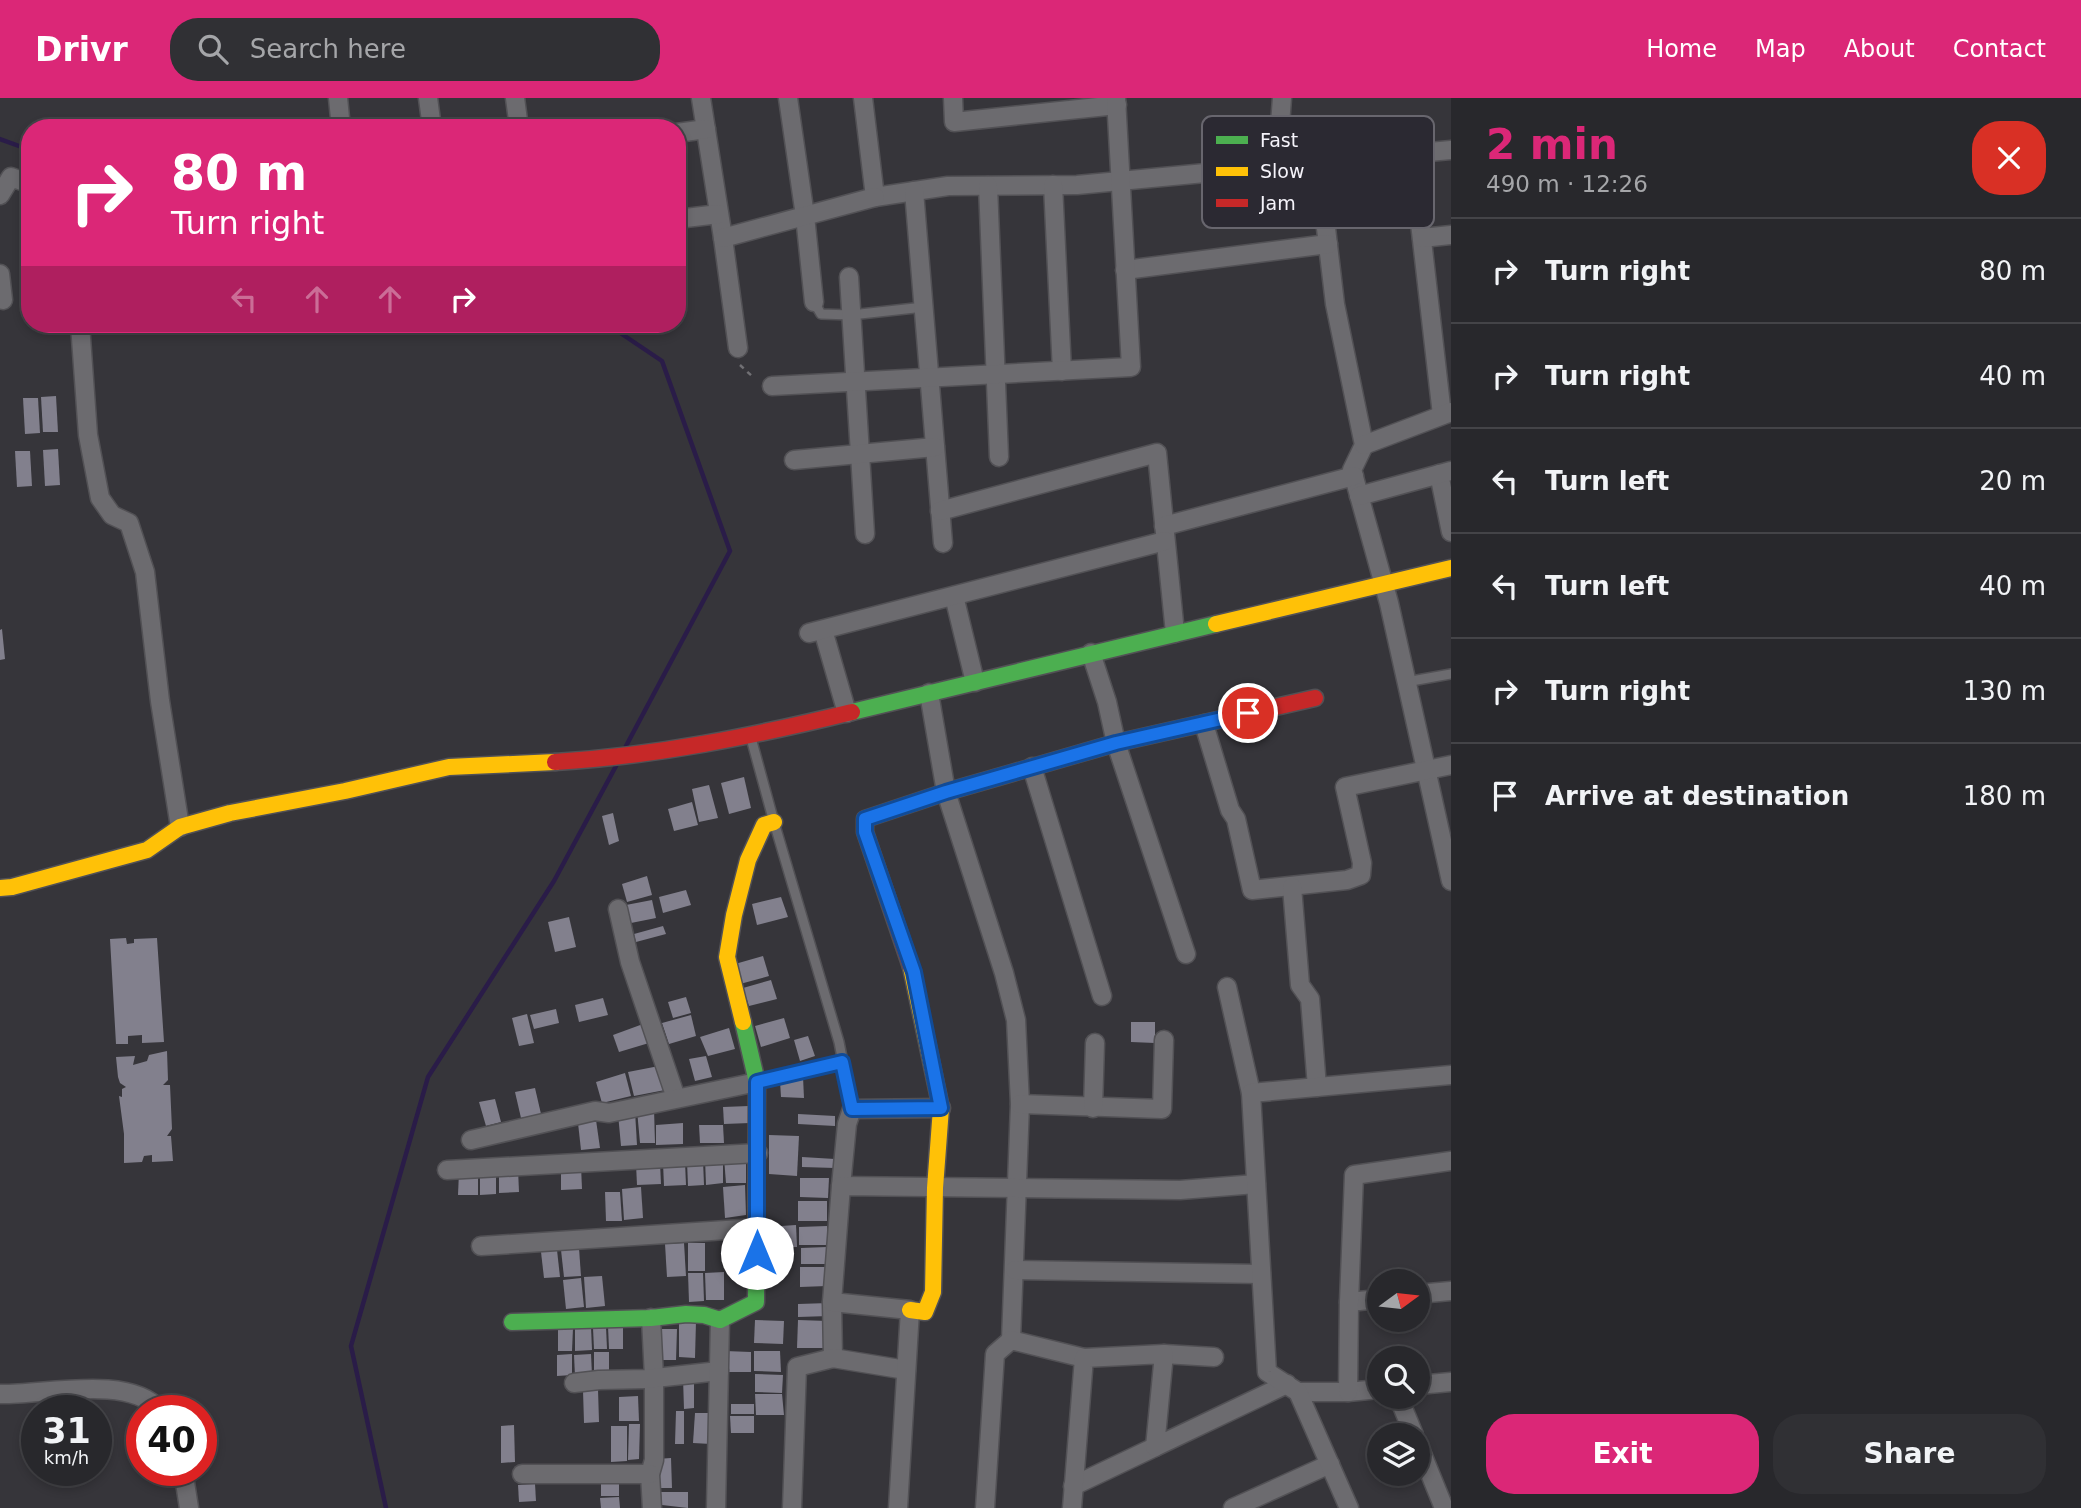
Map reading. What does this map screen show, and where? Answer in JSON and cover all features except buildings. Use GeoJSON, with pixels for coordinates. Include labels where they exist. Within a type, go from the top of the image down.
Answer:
{"type":"FeatureCollection","features":[{"type":"Feature","properties":{"kind":"street"},"geometry":{"type":"LineString","coordinates":[[338,98],[340,119]]}},
{"type":"Feature","properties":{"kind":"street"},"geometry":{"type":"LineString","coordinates":[[428,98],[431,119]]}},
{"type":"Feature","properties":{"kind":"street"},"geometry":{"type":"LineString","coordinates":[[515,98],[518,119]]}},
{"type":"Feature","properties":{"kind":"street"},"geometry":{"type":"LineString","coordinates":[[701,98],[738,348]]}},
{"type":"Feature","properties":{"kind":"street"},"geometry":{"type":"LineString","coordinates":[[788,98],[806,216],[814,302]]}},
{"type":"Feature","properties":{"kind":"street"},"geometry":{"type":"LineString","coordinates":[[863,98],[875,197]]}},
{"type":"Feature","properties":{"kind":"street"},"geometry":{"type":"LineString","coordinates":[[772,386],[1131,367],[1116,102],[954,122],[953,98]]}},
{"type":"Feature","properties":{"kind":"street"},"geometry":{"type":"LineString","coordinates":[[1281,116],[1282,98]]}},
{"type":"Feature","properties":{"kind":"street"},"geometry":{"type":"LineString","coordinates":[[686,132],[706,129]]}},
{"type":"Feature","properties":{"kind":"street"},"geometry":{"type":"LineString","coordinates":[[723,238],[875,197],[948,186],[1053,185],[1202,173]]}},
{"type":"Feature","properties":{"kind":"street"},"geometry":{"type":"LineString","coordinates":[[0,195],[11,177],[21,181]]}},
{"type":"Feature","properties":{"kind":"street"},"geometry":{"type":"LineString","coordinates":[[1053,185],[1062,371]]}},
{"type":"Feature","properties":{"kind":"street"},"geometry":{"type":"LineString","coordinates":[[988,186],[999,457]]}},
{"type":"Feature","properties":{"kind":"street"},"geometry":{"type":"LineString","coordinates":[[914,191],[943,543]]}},
{"type":"Feature","properties":{"kind":"street"},"geometry":{"type":"LineString","coordinates":[[686,218],[719,214]]}},
{"type":"Feature","properties":{"kind":"street"},"geometry":{"type":"LineString","coordinates":[[1326,228],[1335,304],[1364,445],[1352,470],[1353,476],[1389,603],[1451,881]]}},
{"type":"Feature","properties":{"kind":"street"},"geometry":{"type":"LineString","coordinates":[[1364,445],[1447,414],[1421,228]]}},
{"type":"Feature","properties":{"kind":"street"},"geometry":{"type":"LineString","coordinates":[[1422,238],[1451,235]]}},
{"type":"Feature","properties":{"kind":"street"},"geometry":{"type":"LineString","coordinates":[[1125,270],[1328,244]]}},
{"type":"Feature","properties":{"kind":"street"},"geometry":{"type":"LineString","coordinates":[[0,274],[3,300]]}},
{"type":"Feature","properties":{"kind":"street"},"geometry":{"type":"LineString","coordinates":[[849,276],[865,534]]}},
{"type":"Feature","properties":{"kind":"street"},"geometry":{"type":"LineString","coordinates":[[81,333],[88,435],[100,498],[112,514],[129,523],[145,572],[160,701],[180,827]]}},
{"type":"Feature","properties":{"kind":"street"},"geometry":{"type":"LineString","coordinates":[[794,460],[935,446]]}},
{"type":"Feature","properties":{"kind":"street"},"geometry":{"type":"LineString","coordinates":[[940,511],[1157,453],[1175,634]]}},
{"type":"Feature","properties":{"kind":"street"},"geometry":{"type":"LineString","coordinates":[[1359,496],[1445,472],[1451,532]]}},
{"type":"Feature","properties":{"kind":"street"},"geometry":{"type":"LineString","coordinates":[[847,713],[816,632],[954,596],[1353,476]]}},
{"type":"Feature","properties":{"kind":"street"},"geometry":{"type":"LineString","coordinates":[[0,888],[147,850],[180,827],[230,813],[345,791],[449,767],[586,760],[751,736],[1451,568]]}},
{"type":"Feature","properties":{"kind":"street"},"geometry":{"type":"LineString","coordinates":[[954,596],[975,682]]}},
{"type":"Feature","properties":{"kind":"street"},"geometry":{"type":"LineString","coordinates":[[1091,653],[1107,702],[1116,743],[1186,954]]}},
{"type":"Feature","properties":{"kind":"street"},"geometry":{"type":"LineString","coordinates":[[929,693],[946,792],[1004,973],[1016,1020],[1020,1104],[1012,1340],[995,1354],[985,1508]]}},
{"type":"Feature","properties":{"kind":"street"},"geometry":{"type":"LineString","coordinates":[[832,1302],[925,1312],[933,1293],[935,1188],[941,1108],[914,972],[865,832],[865,819],[946,792],[1116,743],[1315,698]]}},
{"type":"Feature","properties":{"kind":"street"},"geometry":{"type":"LineString","coordinates":[[1204,723],[1230,810],[1236,819],[1252,890],[1347,880],[1361,875],[1362,863],[1345,787],[1451,765]]}},
{"type":"Feature","properties":{"kind":"street"},"geometry":{"type":"LineString","coordinates":[[1032,767],[1102,996]]}},
{"type":"Feature","properties":{"kind":"street"},"geometry":{"type":"LineString","coordinates":[[512,1322],[651,1318],[664,1314],[710,1316],[720,1320],[757,1302],[757,1082],[727,957],[734,915],[751,852],[764,825],[774,822]]}},
{"type":"Feature","properties":{"kind":"street"},"geometry":{"type":"LineString","coordinates":[[1292,887],[1300,985],[1310,999],[1317,1087]]}},
{"type":"Feature","properties":{"kind":"street"},"geometry":{"type":"LineString","coordinates":[[618,909],[630,962],[676,1098]]}},
{"type":"Feature","properties":{"kind":"street"},"geometry":{"type":"LineString","coordinates":[[1227,987],[1251,1093],[1267,1372],[1293,1388],[1349,1508]]}},
{"type":"Feature","properties":{"kind":"street"},"geometry":{"type":"LineString","coordinates":[[1020,1104],[1162,1109],[1164,1040]]}},
{"type":"Feature","properties":{"kind":"street"},"geometry":{"type":"LineString","coordinates":[[1093,1108],[1095,1043]]}},
{"type":"Feature","properties":{"kind":"street"},"geometry":{"type":"LineString","coordinates":[[1251,1093],[1451,1075]]}},
{"type":"Feature","properties":{"kind":"street"},"geometry":{"type":"LineString","coordinates":[[471,1140],[595,1111],[609,1113],[757,1082]]}},
{"type":"Feature","properties":{"kind":"street"},"geometry":{"type":"LineString","coordinates":[[834,1358],[832,1302],[847,1124],[852,1109],[941,1108]]}},
{"type":"Feature","properties":{"kind":"street"},"geometry":{"type":"LineString","coordinates":[[447,1170],[758,1153]]}},
{"type":"Feature","properties":{"kind":"street"},"geometry":{"type":"LineString","coordinates":[[1348,1392],[1354,1175],[1451,1161]]}},
{"type":"Feature","properties":{"kind":"street"},"geometry":{"type":"LineString","coordinates":[[841,1186],[1180,1190],[1256,1184]]}},
{"type":"Feature","properties":{"kind":"street"},"geometry":{"type":"LineString","coordinates":[[481,1246],[757,1228]]}},
{"type":"Feature","properties":{"kind":"street"},"geometry":{"type":"LineString","coordinates":[[1014,1270],[1261,1274]]}},
{"type":"Feature","properties":{"kind":"street"},"geometry":{"type":"LineString","coordinates":[[1430,1293],[1451,1291]]}},
{"type":"Feature","properties":{"kind":"street"},"geometry":{"type":"LineString","coordinates":[[1349,1302],[1367,1300]]}},
{"type":"Feature","properties":{"kind":"street"},"geometry":{"type":"LineString","coordinates":[[898,1508],[910,1310]]}},
{"type":"Feature","properties":{"kind":"street"},"geometry":{"type":"LineString","coordinates":[[651,1318],[654,1460],[650,1474],[652,1508]]}},
{"type":"Feature","properties":{"kind":"street"},"geometry":{"type":"LineString","coordinates":[[716,1508],[720,1320]]}},
{"type":"Feature","properties":{"kind":"street"},"geometry":{"type":"LineString","coordinates":[[1012,1340],[1084,1358],[1164,1354],[1214,1357]]}},
{"type":"Feature","properties":{"kind":"street"},"geometry":{"type":"LineString","coordinates":[[1154,1447],[1164,1354]]}},
{"type":"Feature","properties":{"kind":"street"},"geometry":{"type":"LineString","coordinates":[[792,1508],[797,1367],[834,1358],[906,1370]]}},
{"type":"Feature","properties":{"kind":"street"},"geometry":{"type":"LineString","coordinates":[[1072,1508],[1084,1358]]}},
{"type":"Feature","properties":{"kind":"street"},"geometry":{"type":"LineString","coordinates":[[574,1383],[719,1371]]}},
{"type":"Feature","properties":{"kind":"street"},"geometry":{"type":"LineString","coordinates":[[1430,1384],[1451,1382]]}},
{"type":"Feature","properties":{"kind":"street"},"geometry":{"type":"LineString","coordinates":[[1073,1486],[1154,1447],[1293,1388],[1348,1392],[1367,1390]]}},
{"type":"Feature","properties":{"kind":"street"},"geometry":{"type":"LineString","coordinates":[[0,1394],[110,1389],[137,1395]]}},
{"type":"Feature","properties":{"kind":"street"},"geometry":{"type":"LineString","coordinates":[[1233,1508],[1330,1464]]}},
{"type":"Feature","properties":{"kind":"street"},"geometry":{"type":"LineString","coordinates":[[522,1475],[650,1474]]}},
{"type":"Feature","properties":{"kind":"street"},"geometry":{"type":"LineString","coordinates":[[1430,1474],[1444,1508]]}},
{"type":"Feature","properties":{"kind":"street"},"geometry":{"type":"LineString","coordinates":[[186,1486],[189,1508]]}},
{"type":"Feature","properties":{"kind":"lane"},"geometry":{"type":"LineString","coordinates":[[814,302],[821,314],[851,315],[924,307]]}},
{"type":"Feature","properties":{"kind":"lane"},"geometry":{"type":"LineString","coordinates":[[1406,682],[1451,674]]}},
{"type":"Feature","properties":{"kind":"lane"},"geometry":{"type":"LineString","coordinates":[[751,736],[839,1042],[852,1109]]}},
{"type":"Feature","properties":{"kind":"lane"},"geometry":{"type":"LineString","coordinates":[[757,1082],[842,1062]]}},
{"type":"Feature","properties":{"kind":"waterway"},"geometry":{"type":"LineString","coordinates":[[0,139],[21,147]]}},
{"type":"Feature","properties":{"kind":"waterway"},"geometry":{"type":"LineString","coordinates":[[620,333],[662,361],[730,551],[626,746]]}},
{"type":"Feature","properties":{"kind":"waterway"},"geometry":{"type":"LineString","coordinates":[[386,1508],[351,1346],[428,1077],[554,881],[616,766]]}},
{"type":"Feature","properties":{"kind":"traffic: fast"},"geometry":{"type":"LineString","coordinates":[[852,712],[1216,624]]}},
{"type":"Feature","properties":{"kind":"traffic: fast"},"geometry":{"type":"LineString","coordinates":[[512,1322],[651,1318],[686,1314],[704,1315],[720,1320],[756,1302],[757,1082],[743,1022]]}},
{"type":"Feature","properties":{"kind":"traffic: slow"},"geometry":{"type":"LineString","coordinates":[[1216,624],[1451,568]]}},
{"type":"Feature","properties":{"kind":"traffic: slow"},"geometry":{"type":"LineString","coordinates":[[0,888],[147,850],[180,827],[230,813],[345,791],[449,767],[555,762]]}},
{"type":"Feature","properties":{"kind":"traffic: slow"},"geometry":{"type":"LineString","coordinates":[[743,1022],[727,957],[748,860],[764,825],[774,822]]}},
{"type":"Feature","properties":{"kind":"traffic: slow"},"geometry":{"type":"LineString","coordinates":[[910,1310],[925,1312],[933,1292],[935,1188],[941,1108],[911,967]]}},
{"type":"Feature","properties":{"kind":"traffic: jam"},"geometry":{"type":"LineString","coordinates":[[911,967],[865,832],[865,819],[946,792],[1116,743],[1315,698]]}},
{"type":"Feature","properties":{"kind":"traffic: jam"},"geometry":{"type":"LineString","coordinates":[[555,762],[704,744],[852,712]]}},
{"type":"Feature","properties":{"kind":"route"},"geometry":{"type":"LineString","coordinates":[[757,1253],[757,1082],[842,1062],[852,1109],[941,1108],[914,972],[865,832],[865,819],[946,792],[1116,743],[1248,713]]}}]}
